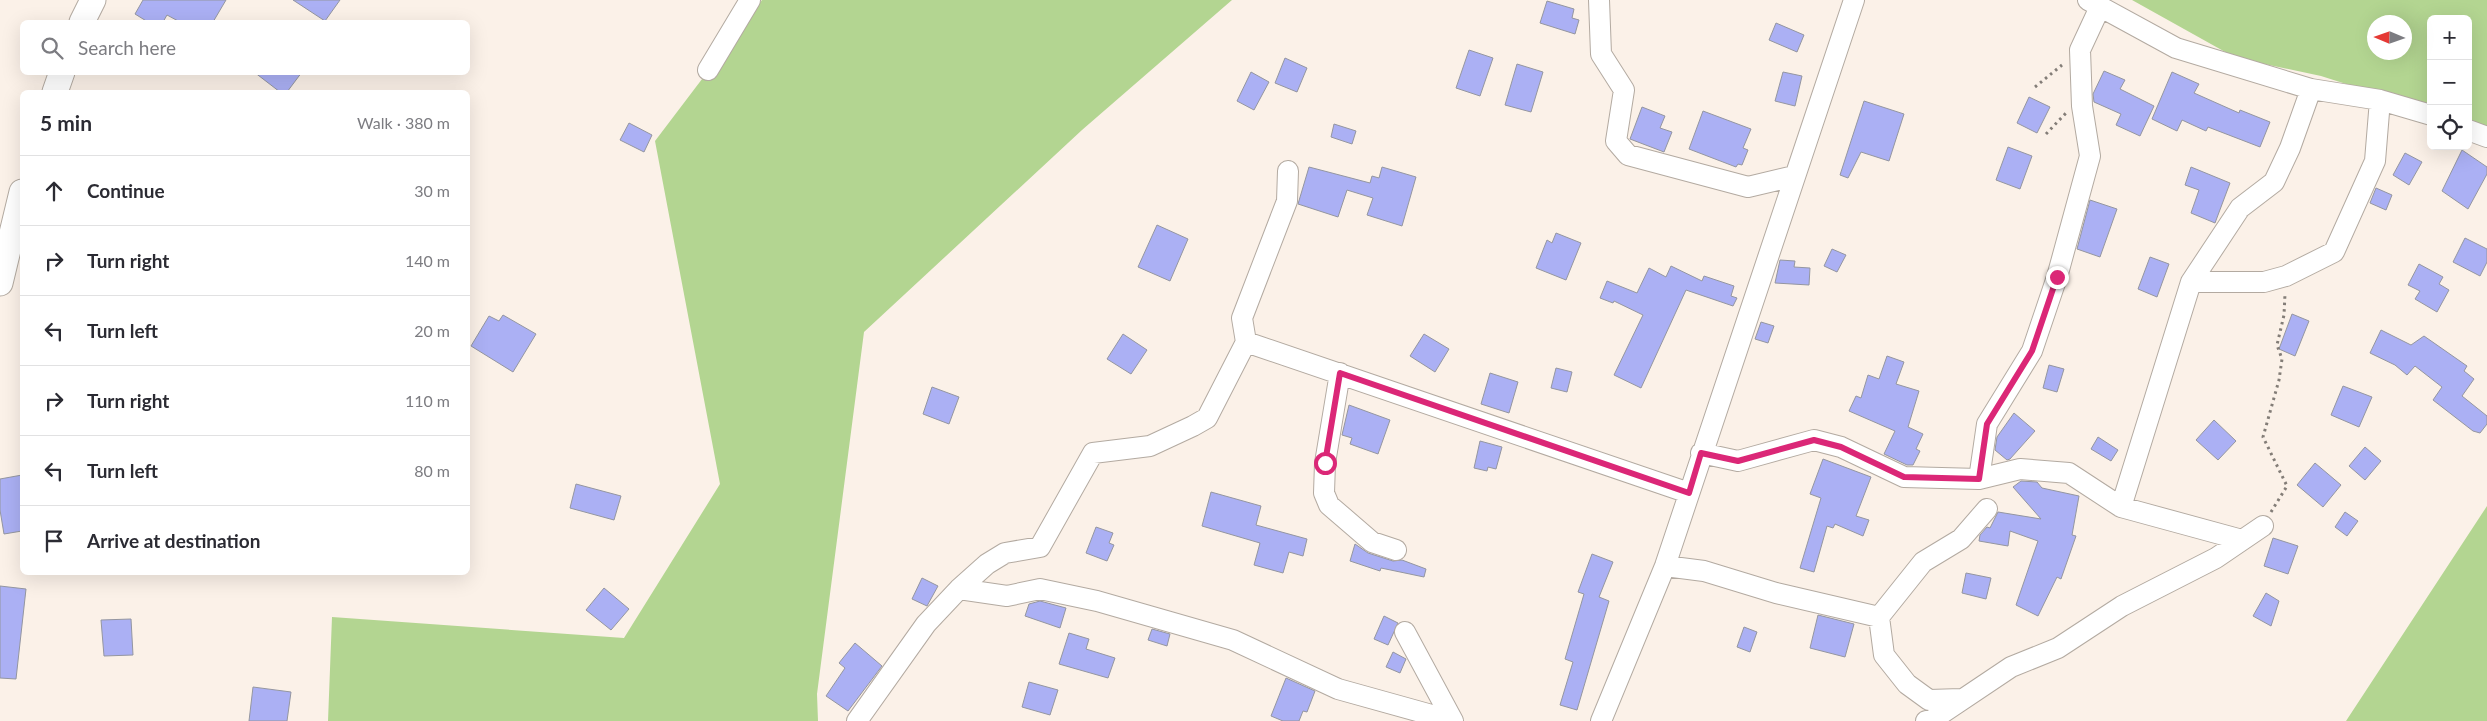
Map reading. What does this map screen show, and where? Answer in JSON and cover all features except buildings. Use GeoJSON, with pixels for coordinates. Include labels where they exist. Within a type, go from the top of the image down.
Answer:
{"type":"FeatureCollection","features":[{"type":"Feature","properties":{"kind":"street"},"geometry":{"type":"LineString","coordinates":[[83,20],[92,0]]}},
{"type":"Feature","properties":{"kind":"street"},"geometry":{"type":"LineString","coordinates":[[708,70],[750,0]]}},
{"type":"Feature","properties":{"kind":"street"},"geometry":{"type":"LineString","coordinates":[[1599,0],[1601,54],[1624,90],[1616,141],[1628,155],[1748,187],[1794,176]]}},
{"type":"Feature","properties":{"kind":"street"},"geometry":{"type":"LineString","coordinates":[[1601,721],[1665,566],[1701,453],[1854,0]]}},
{"type":"Feature","properties":{"kind":"street"},"geometry":{"type":"LineString","coordinates":[[1979,479],[1987,424],[2032,351],[2057,277],[2090,156],[2082,106],[2080,50],[2094,4],[2176,48],[2311,89],[2380,100],[2427,114]]}},
{"type":"Feature","properties":{"kind":"street"},"geometry":{"type":"LineString","coordinates":[[56,90],[61,75]]}},
{"type":"Feature","properties":{"kind":"street"},"geometry":{"type":"LineString","coordinates":[[2121,507],[2191,282],[2240,208],[2274,182],[2290,148],[2311,89]]}},
{"type":"Feature","properties":{"kind":"street"},"geometry":{"type":"LineString","coordinates":[[2191,282],[2264,282],[2286,276],[2334,252],[2375,161],[2380,100]]}},
{"type":"Feature","properties":{"kind":"street"},"geometry":{"type":"LineString","coordinates":[[2472,131],[2487,137]]}},
{"type":"Feature","properties":{"kind":"street"},"geometry":{"type":"LineString","coordinates":[[856,721],[926,624],[959,589],[987,564],[1005,554],[1040,547],[1093,453],[1150,446],[1206,418],[1246,342],[1242,318],[1287,201],[1288,171]]}},
{"type":"Feature","properties":{"kind":"street"},"geometry":{"type":"LineString","coordinates":[[0,283],[20,200]]}},
{"type":"Feature","properties":{"kind":"street"},"geometry":{"type":"LineString","coordinates":[[1246,342],[1689,493]]}},
{"type":"Feature","properties":{"kind":"street"},"geometry":{"type":"LineString","coordinates":[[1340,373],[1325,463],[1324,493],[1329,505],[1372,542],[1396,550]]}},
{"type":"Feature","properties":{"kind":"street"},"geometry":{"type":"LineString","coordinates":[[1701,453],[1738,461],[1814,440],[1841,447],[1904,477],[1979,479],[2020,469],[2069,473],[2121,507],[2242,540]]}},
{"type":"Feature","properties":{"kind":"street"},"geometry":{"type":"LineString","coordinates":[[1961,699],[1928,700],[1907,684],[1884,655],[1879,617],[1923,562],[1961,539],[1987,508]]}},
{"type":"Feature","properties":{"kind":"street"},"geometry":{"type":"LineString","coordinates":[[1930,721],[2011,667],[2058,648],[2122,606],[2216,558],[2263,526]]}},
{"type":"Feature","properties":{"kind":"street"},"geometry":{"type":"LineString","coordinates":[[1665,566],[1704,571],[1776,593],[1879,617]]}},
{"type":"Feature","properties":{"kind":"street"},"geometry":{"type":"LineString","coordinates":[[959,589],[1007,596],[1040,589],[1097,601],[1233,640],[1338,689],[1453,721]]}},
{"type":"Feature","properties":{"kind":"street"},"geometry":{"type":"LineString","coordinates":[[1405,632],[1453,721]]}},
{"type":"Feature","properties":{"kind":"path"},"geometry":{"type":"LineString","coordinates":[[2035,87],[2080,50]]}},
{"type":"Feature","properties":{"kind":"path"},"geometry":{"type":"LineString","coordinates":[[2046,134],[2063,114],[2082,106]]}},
{"type":"Feature","properties":{"kind":"path"},"geometry":{"type":"LineString","coordinates":[[2263,526],[2286,486],[2263,437],[2280,380],[2282,358],[2277,345],[2284,315],[2286,276]]}},
{"type":"Feature","properties":{"kind":"green space"},"geometry":{"type":"Polygon","coordinates":[[[762,0],[1232,0],[1082,130],[864,332],[817,694],[818,721],[328,721],[332,617],[624,638],[720,484],[655,141],[762,0]]]}},
{"type":"Feature","properties":{"kind":"green space"},"geometry":{"type":"Polygon","coordinates":[[[2132,0],[2487,0],[2487,129],[2472,124],[2472,15],[2427,15],[2427,110],[2321,76],[2236,58],[2132,0]]]}},
{"type":"Feature","properties":{"kind":"green space"},"geometry":{"type":"Polygon","coordinates":[[[2487,506],[2487,721],[2346,721],[2487,506]]]}},
{"type":"Feature","properties":{"kind":"route"},"geometry":{"type":"LineString","coordinates":[[1325,463],[1340,373],[1689,493],[1701,453],[1738,461],[1814,440],[1841,447],[1904,477],[1979,479],[1987,424],[2032,351],[2057,277]]}}]}
